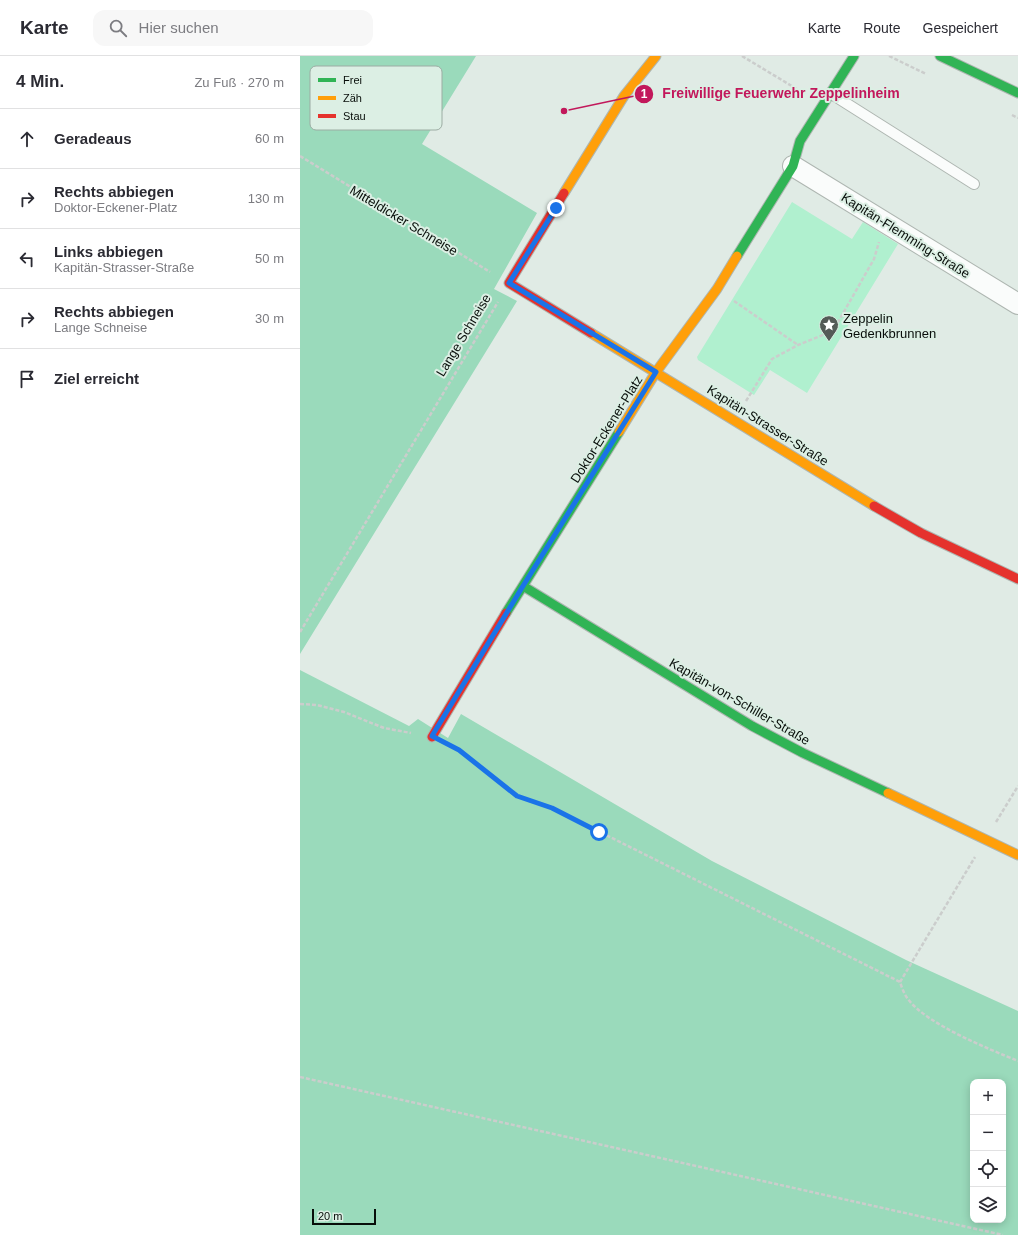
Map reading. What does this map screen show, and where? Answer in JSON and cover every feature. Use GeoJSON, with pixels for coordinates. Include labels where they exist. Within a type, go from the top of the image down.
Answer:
{"type":"FeatureCollection","features":[{"type":"Feature","properties":{"kind":"street"},"geometry":{"type":"LineString","coordinates":[[509,283],[624,96],[656,56]]}},
{"type":"Feature","properties":{"kind":"street","name":"Doktor-Eckener-Platz"},"geometry":{"type":"LineString","coordinates":[[432,736],[656,372],[717,289],[793,166],[800,141],[854,56]]}},
{"type":"Feature","properties":{"kind":"street"},"geometry":{"type":"LineString","coordinates":[[940,56],[1018,93]]}},
{"type":"Feature","properties":{"kind":"street","name":"Kapitän-Flemming-Straße"},"geometry":{"type":"LineString","coordinates":[[793,166],[1018,304]]}},
{"type":"Feature","properties":{"kind":"street","name":"Kapitän-Strasser-Straße"},"geometry":{"type":"LineString","coordinates":[[509,283],[921,533],[1018,579]]}},
{"type":"Feature","properties":{"kind":"street","name":"Kapitän-von-Schiller-Straße"},"geometry":{"type":"LineString","coordinates":[[523,586],[752,726],[803,753],[1018,855]]}},
{"type":"Feature","properties":{"kind":"lane"},"geometry":{"type":"LineString","coordinates":[[830,93],[974,184]]}},
{"type":"Feature","properties":{"kind":"path"},"geometry":{"type":"LineString","coordinates":[[742,56],[822,105]]}},
{"type":"Feature","properties":{"kind":"path","name":"Mitteldicker Schneise"},"geometry":{"type":"LineString","coordinates":[[300,156],[509,283]]}},
{"type":"Feature","properties":{"kind":"path"},"geometry":{"type":"LineString","coordinates":[[734,420],[772,359],[798,345],[833,331],[874,259],[884,222]]}},
{"type":"Feature","properties":{"kind":"path","name":"Lange Schneise"},"geometry":{"type":"LineString","coordinates":[[300,632],[509,283]]}},
{"type":"Feature","properties":{"kind":"path"},"geometry":{"type":"LineString","coordinates":[[717,289],[798,345]]}},
{"type":"Feature","properties":{"kind":"path"},"geometry":{"type":"LineString","coordinates":[[300,704],[317,705],[344,712],[384,728],[432,736],[459,750],[517,796],[552,808],[900,982],[908,999],[916,1008],[936,1022],[1018,1061]]}},
{"type":"Feature","properties":{"kind":"path"},"geometry":{"type":"LineString","coordinates":[[900,982],[1018,786]]}},
{"type":"Feature","properties":{"kind":"path"},"geometry":{"type":"LineString","coordinates":[[300,1077],[1003,1235]]}},
{"type":"Feature","properties":{"kind":"green space"},"geometry":{"type":"Polygon","coordinates":[[[300,56],[476,56],[442,111],[442,66],[310,66],[310,130],[431,130],[422,144],[537,213],[494,289],[517,301],[300,654],[300,56]]]}},
{"type":"Feature","properties":{"kind":"green space"},"geometry":{"type":"Polygon","coordinates":[[[792,202],[852,239],[863,222],[898,244],[807,393],[770,370],[754,395],[698,360],[697,357],[792,202]]]}},
{"type":"Feature","properties":{"kind":"green space"},"geometry":{"type":"Polygon","coordinates":[[[300,670],[409,726],[418,719],[448,738],[461,714],[712,861],[906,960],[1018,1011],[1018,1235],[300,1235],[300,670]]]}},
{"type":"Feature","properties":{"kind":"traffic: fast"},"geometry":{"type":"LineString","coordinates":[[737,256],[793,166],[800,141],[854,56]]}},
{"type":"Feature","properties":{"kind":"traffic: fast"},"geometry":{"type":"LineString","coordinates":[[940,56],[1018,93]]}},
{"type":"Feature","properties":{"kind":"traffic: fast"},"geometry":{"type":"LineString","coordinates":[[506,613],[619,432]]}},
{"type":"Feature","properties":{"kind":"traffic: fast"},"geometry":{"type":"LineString","coordinates":[[523,586],[752,726],[803,753],[888,793]]}},
{"type":"Feature","properties":{"kind":"traffic: slow"},"geometry":{"type":"LineString","coordinates":[[564,193],[624,96],[656,56]]}},
{"type":"Feature","properties":{"kind":"traffic: slow"},"geometry":{"type":"LineString","coordinates":[[619,432],[656,372],[717,289],[737,256]]}},
{"type":"Feature","properties":{"kind":"traffic: slow"},"geometry":{"type":"LineString","coordinates":[[591,333],[874,506]]}},
{"type":"Feature","properties":{"kind":"traffic: slow"},"geometry":{"type":"LineString","coordinates":[[888,793],[1018,855]]}},
{"type":"Feature","properties":{"kind":"traffic: jam"},"geometry":{"type":"LineString","coordinates":[[564,193],[509,283],[591,333]]}},
{"type":"Feature","properties":{"kind":"traffic: jam"},"geometry":{"type":"LineString","coordinates":[[874,506],[921,533],[1018,579]]}},
{"type":"Feature","properties":{"kind":"traffic: jam"},"geometry":{"type":"LineString","coordinates":[[432,737],[506,613]]}},
{"type":"Feature","properties":{"kind":"place","name":"Freiwillige Feuerwehr Zeppelinheim"},"geometry":{"type":"Point","coordinates":[564,111]}},
{"type":"Feature","properties":{"kind":"place","name":"Zeppelin Gedenkbrunnen"},"geometry":{"type":"Point","coordinates":[829,342]}},
{"type":"Feature","properties":{"kind":"route"},"geometry":{"type":"LineString","coordinates":[[556,208],[509,283],[656,372],[432,736],[459,750],[517,796],[552,808],[599,832]]}}]}
